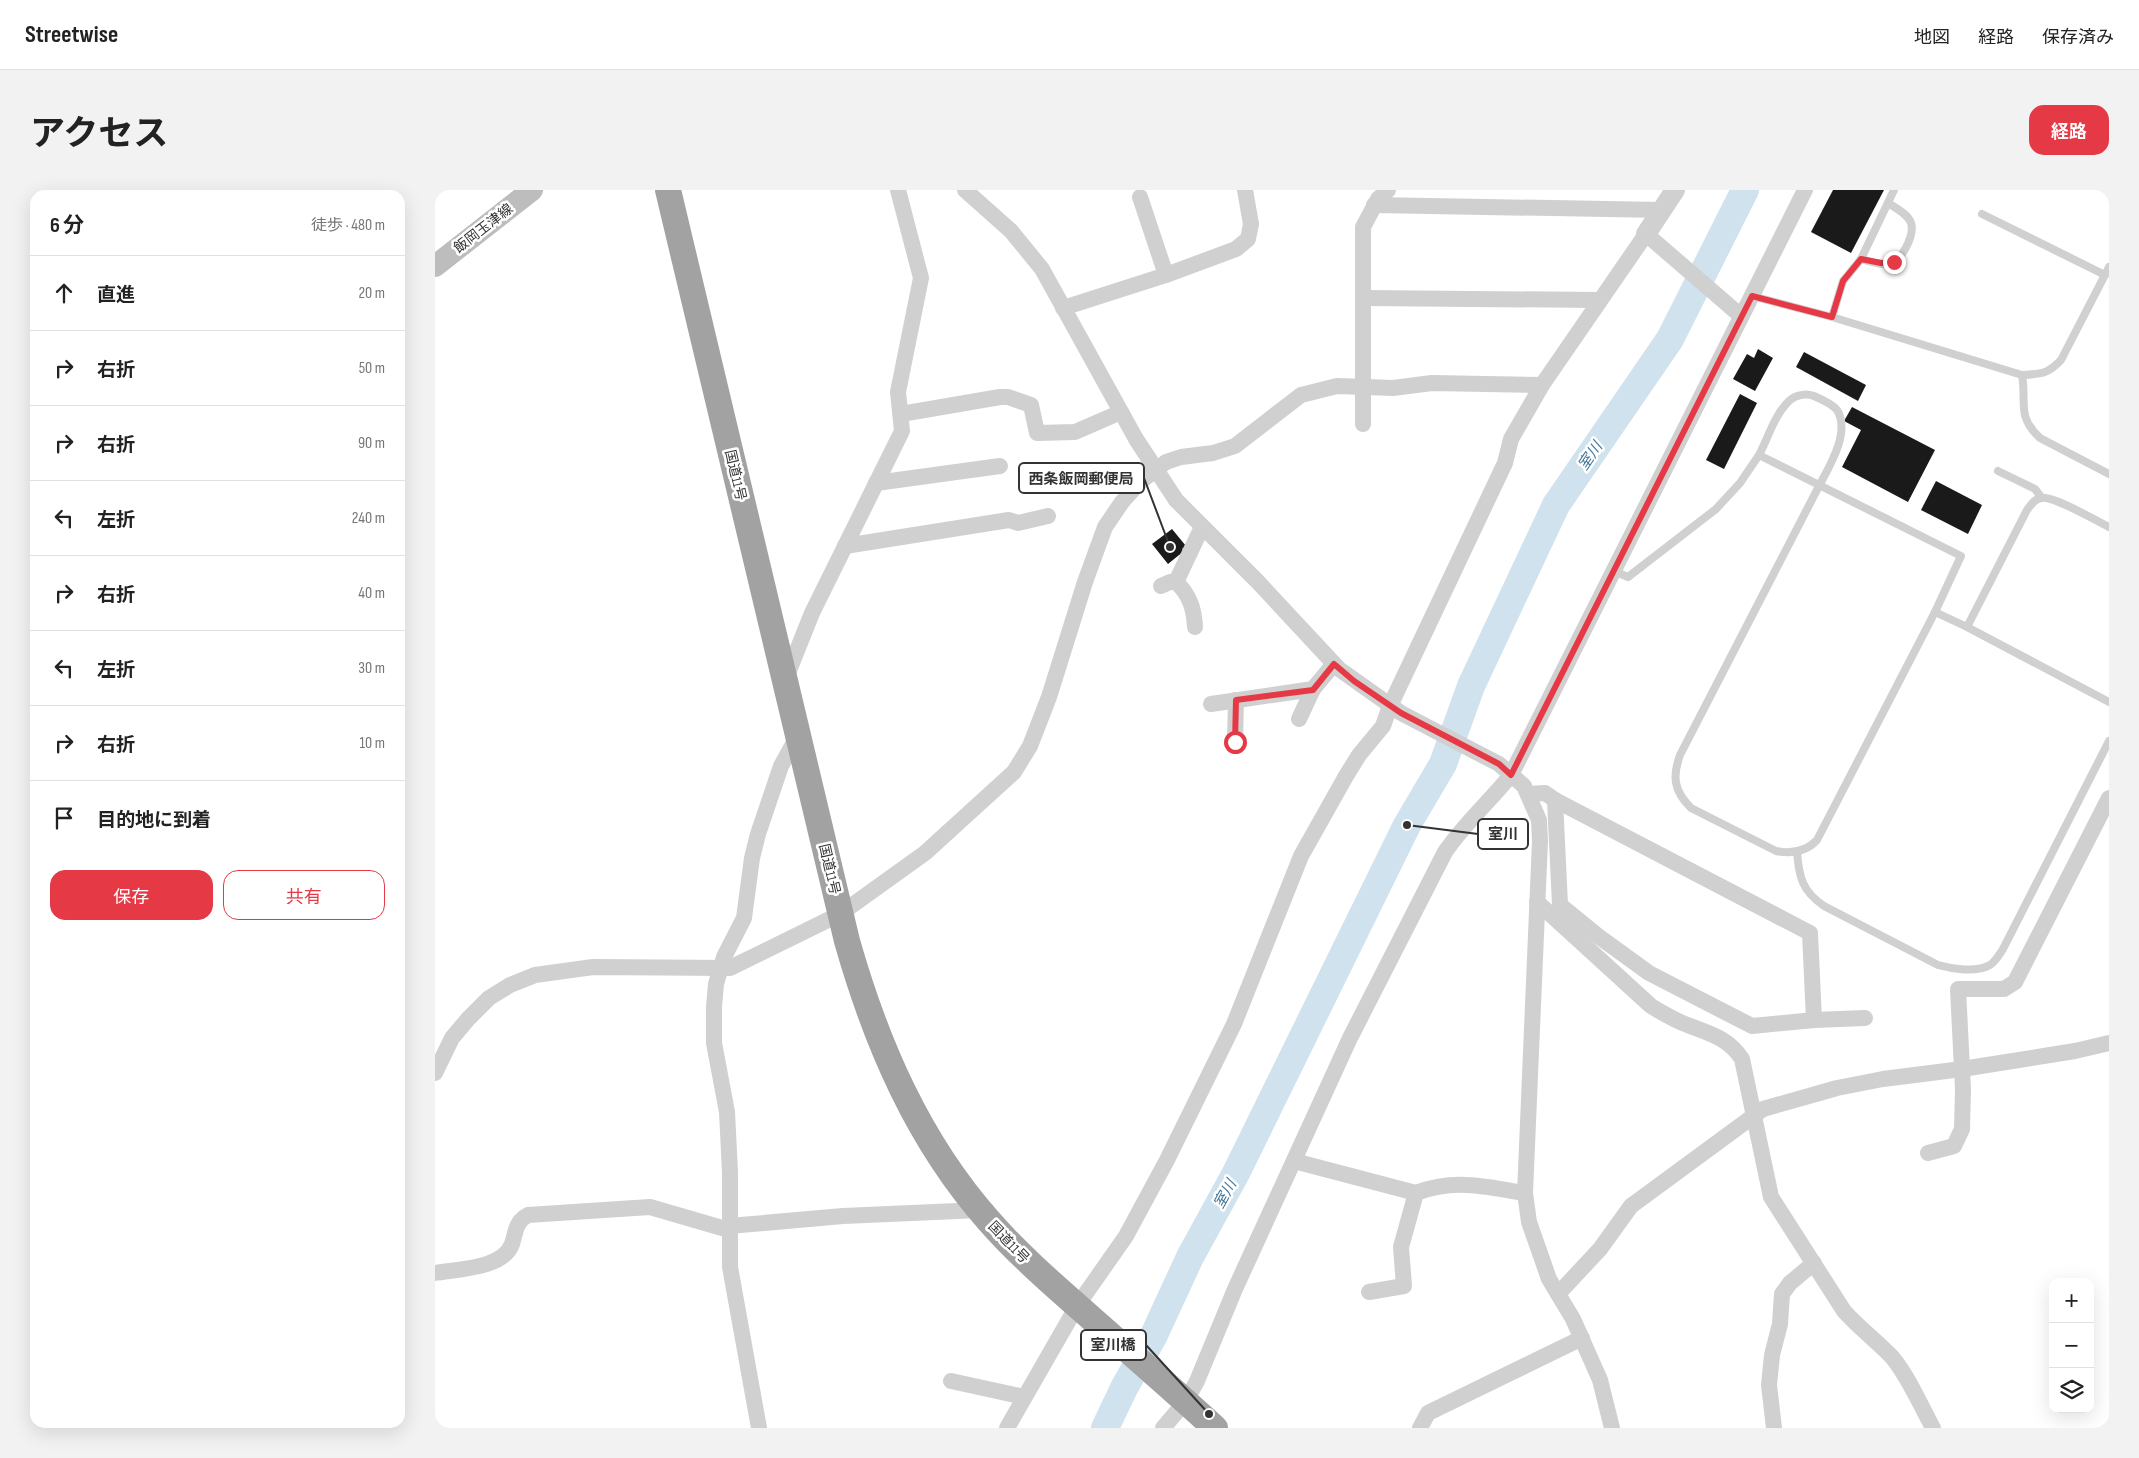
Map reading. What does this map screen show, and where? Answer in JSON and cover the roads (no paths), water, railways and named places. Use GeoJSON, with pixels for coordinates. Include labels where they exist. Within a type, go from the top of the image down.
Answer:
{"type":"FeatureCollection","features":[{"type":"Feature","properties":{"kind":"highway","name":"国道11号"},"geometry":{"type":"LineString","coordinates":[[668,190],[840,914],[861,992],[881,1046],[901,1089],[939,1156],[980,1210],[1014,1247],[1079,1308],[1215,1428]]}},
{"type":"Feature","properties":{"kind":"main road","name":"飯岡玉津線"},"geometry":{"type":"LineString","coordinates":[[435,266],[532,190]]}},
{"type":"Feature","properties":{"kind":"street"},"geometry":{"type":"LineString","coordinates":[[785,680],[812,614],[902,431],[899,392],[921,278],[898,190]]}},
{"type":"Feature","properties":{"kind":"street"},"geometry":{"type":"LineString","coordinates":[[965,190],[1011,231],[1042,269],[1121,412],[1155,470],[1176,500],[1258,582],[1334,664],[1354,681],[1396,709],[1505,770],[1524,786],[1529,794],[1539,820],[1525,1194],[1529,1222],[1549,1279],[1573,1319],[1600,1380],[1612,1428]]}},
{"type":"Feature","properties":{"kind":"street"},"geometry":{"type":"LineString","coordinates":[[1063,308],[1166,275],[1237,249],[1247,239],[1251,224],[1245,190]]}},
{"type":"Feature","properties":{"kind":"street"},"geometry":{"type":"LineString","coordinates":[[1363,424],[1363,227],[1378,199],[1388,190]]}},
{"type":"Feature","properties":{"kind":"street"},"geometry":{"type":"LineString","coordinates":[[1007,1428],[1079,1308],[1126,1236],[1167,1160],[1234,1024],[1301,856],[1359,755],[1396,709],[1505,463],[1511,440],[1542,385],[1601,300],[1653,240],[1662,210],[1675,190]]}},
{"type":"Feature","properties":{"kind":"street"},"geometry":{"type":"LineString","coordinates":[[1163,1428],[1182,1398],[1197,1381],[1235,1288],[1350,1038],[1445,852],[1457,835],[1485,806],[1614,571],[1735,311],[1752,296],[1805,190]]}},
{"type":"Feature","properties":{"kind":"street"},"geometry":{"type":"LineString","coordinates":[[1140,197],[1166,275]]}},
{"type":"Feature","properties":{"kind":"street"},"geometry":{"type":"LineString","coordinates":[[1375,205],[1662,210]]}},
{"type":"Feature","properties":{"kind":"street"},"geometry":{"type":"LineString","coordinates":[[1653,240],[1735,311]]}},
{"type":"Feature","properties":{"kind":"street"},"geometry":{"type":"LineString","coordinates":[[1363,298],[1601,300]]}},
{"type":"Feature","properties":{"kind":"street"},"geometry":{"type":"LineString","coordinates":[[435,1073],[452,1038],[482,1005],[510,985],[535,975],[593,967],[721,969],[742,964],[840,914],[925,853],[1014,772],[1030,746],[1049,697],[1085,582],[1105,527],[1122,502],[1139,482],[1166,462],[1213,453],[1235,446],[1301,394],[1337,386],[1393,388],[1432,383],[1542,385]]}},
{"type":"Feature","properties":{"kind":"street"},"geometry":{"type":"LineString","coordinates":[[901,414],[1008,397],[1031,405],[1037,433],[1075,432],[1121,412]]}},
{"type":"Feature","properties":{"kind":"street"},"geometry":{"type":"LineString","coordinates":[[876,484],[1000,466]]}},
{"type":"Feature","properties":{"kind":"street"},"geometry":{"type":"LineString","coordinates":[[845,546],[1009,520],[1018,523],[1048,516]]}},
{"type":"Feature","properties":{"kind":"street"},"geometry":{"type":"LineString","coordinates":[[1195,627],[1194,608],[1169,584],[1202,527]]}},
{"type":"Feature","properties":{"kind":"street"},"geometry":{"type":"LineString","coordinates":[[1299,719],[1313,690],[1334,664]]}},
{"type":"Feature","properties":{"kind":"street"},"geometry":{"type":"LineString","coordinates":[[1211,704],[1313,690]]}},
{"type":"Feature","properties":{"kind":"street"},"geometry":{"type":"LineString","coordinates":[[1235,742],[1236,700]]}},
{"type":"Feature","properties":{"kind":"street"},"geometry":{"type":"LineString","coordinates":[[759,1428],[732,1285],[727,1112],[714,1043],[714,1008],[716,984],[724,957],[744,918],[752,858],[781,766],[798,734]]}},
{"type":"Feature","properties":{"kind":"street"},"geometry":{"type":"LineString","coordinates":[[1529,794],[1545,793],[1555,800],[1810,933],[1815,1020]]}},
{"type":"Feature","properties":{"kind":"street"},"geometry":{"type":"LineString","coordinates":[[1928,1153],[1953,1146],[1963,1129],[1958,989],[2004,989],[2015,982],[2109,798]]}},
{"type":"Feature","properties":{"kind":"street"},"geometry":{"type":"LineString","coordinates":[[1555,800],[1560,906],[1649,972],[1752,1026],[1815,1020],[1865,1018]]}},
{"type":"Feature","properties":{"kind":"street"},"geometry":{"type":"LineString","coordinates":[[1537,902],[1651,1006],[1667,1016],[1719,1036],[1734,1048],[1742,1059],[1771,1197],[1844,1311],[1895,1362],[1933,1428]]}},
{"type":"Feature","properties":{"kind":"street"},"geometry":{"type":"LineString","coordinates":[[1558,1294],[1600,1249],[1631,1206],[1763,1109],[1837,1088],[1883,1079],[2075,1052],[2109,1043]]}},
{"type":"Feature","properties":{"kind":"street"},"geometry":{"type":"LineString","coordinates":[[1293,1160],[1416,1193],[1433,1187],[1462,1184],[1525,1194]]}},
{"type":"Feature","properties":{"kind":"street"},"geometry":{"type":"LineString","coordinates":[[1369,1292],[1404,1286],[1401,1246],[1416,1193]]}},
{"type":"Feature","properties":{"kind":"street"},"geometry":{"type":"LineString","coordinates":[[435,1273],[489,1264],[506,1255],[511,1246],[517,1224],[528,1215],[650,1208],[729,1228],[862,1215],[980,1210]]}},
{"type":"Feature","properties":{"kind":"street"},"geometry":{"type":"LineString","coordinates":[[1774,1428],[1769,1385],[1772,1355],[1780,1324],[1781,1294],[1789,1283],[1814,1263]]}},
{"type":"Feature","properties":{"kind":"street"},"geometry":{"type":"LineString","coordinates":[[1420,1428],[1428,1413],[1582,1338]]}},
{"type":"Feature","properties":{"kind":"street"},"geometry":{"type":"LineString","coordinates":[[951,1381],[1024,1397]]}},
{"type":"Feature","properties":{"kind":"lane"},"geometry":{"type":"LineString","coordinates":[[1832,317],[1843,281],[1861,259],[1895,190]]}},
{"type":"Feature","properties":{"kind":"lane"},"geometry":{"type":"LineString","coordinates":[[1861,259],[1881,263],[1894,262],[1898,259],[1911,235],[1910,222],[1888,203]]}},
{"type":"Feature","properties":{"kind":"lane"},"geometry":{"type":"LineString","coordinates":[[1982,214],[2105,275]]}},
{"type":"Feature","properties":{"kind":"lane"},"geometry":{"type":"LineString","coordinates":[[1752,296],[1832,317],[2022,375],[2038,374],[2051,371],[2061,360],[2109,267]]}},
{"type":"Feature","properties":{"kind":"lane"},"geometry":{"type":"LineString","coordinates":[[2022,375],[2025,388],[2022,403],[2024,418],[2031,430],[2040,438],[2109,474]]}},
{"type":"Feature","properties":{"kind":"lane"},"geometry":{"type":"LineString","coordinates":[[1614,571],[1628,577],[1716,510],[1740,483],[1759,455],[1789,400],[1803,394],[1812,395],[1832,406],[1838,412],[1840,439],[1835,456],[1819,486],[1680,754],[1676,766],[1675,779],[1682,799],[1691,808],[1776,850],[1786,853],[1809,848],[1817,840],[1935,612],[1961,556],[1819,486],[1759,455]]}},
{"type":"Feature","properties":{"kind":"lane"},"geometry":{"type":"LineString","coordinates":[[1998,471],[2035,489],[2041,498]]}},
{"type":"Feature","properties":{"kind":"lane"},"geometry":{"type":"LineString","coordinates":[[1967,627],[2027,510],[2034,501],[2041,498],[2052,498],[2109,528]]}},
{"type":"Feature","properties":{"kind":"lane"},"geometry":{"type":"LineString","coordinates":[[1935,612],[2109,702]]}},
{"type":"Feature","properties":{"kind":"lane"},"geometry":{"type":"LineString","coordinates":[[1797,852],[1800,879],[1816,900],[1824,906],[1938,965],[1952,969],[1978,968],[1989,965],[1997,959],[2003,949],[2109,741]]}},
{"type":"Feature","properties":{"kind":"waterway","name":"室川"},"geometry":{"type":"LineString","coordinates":[[1105,1428],[1124,1388],[1154,1335],[1190,1257],[1236,1173],[1407,825],[1443,764],[1471,686],[1556,505],[1670,339],[1745,190]]}},
{"type":"Feature","properties":{"kind":"place","name":"西条飯岡郵便局"},"geometry":{"type":"Point","coordinates":[1170,547]}},
{"type":"Feature","properties":{"kind":"place","name":"室川"},"geometry":{"type":"Point","coordinates":[1407,825]}},
{"type":"Feature","properties":{"kind":"place","name":"室川橋"},"geometry":{"type":"Point","coordinates":[1209,1414]}}]}
